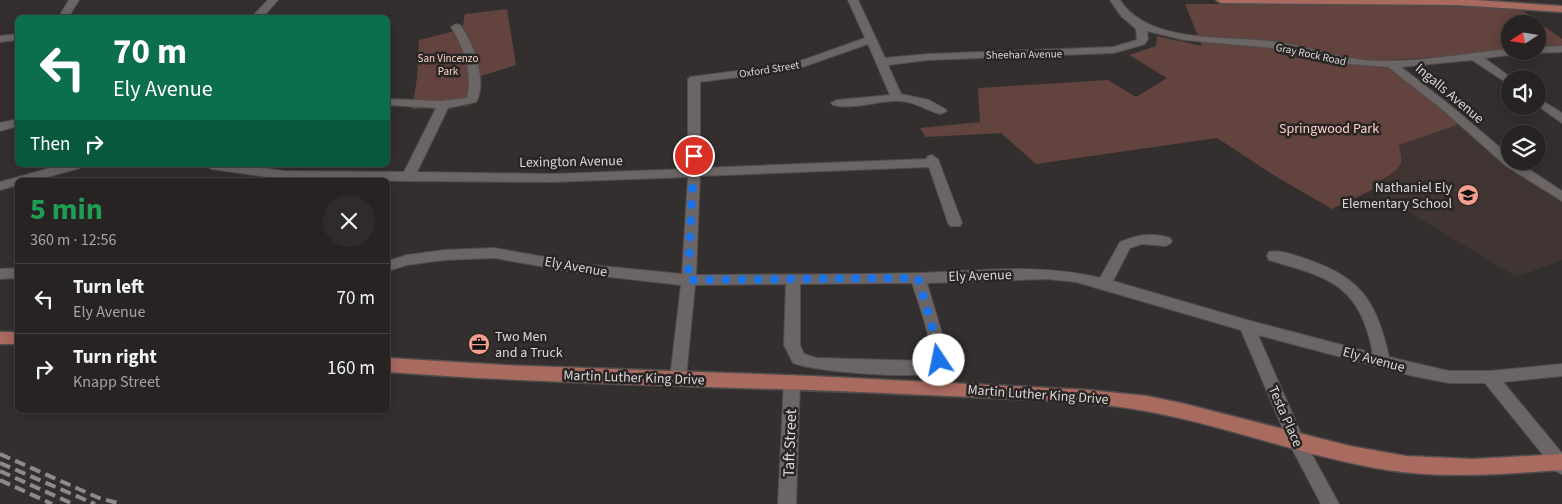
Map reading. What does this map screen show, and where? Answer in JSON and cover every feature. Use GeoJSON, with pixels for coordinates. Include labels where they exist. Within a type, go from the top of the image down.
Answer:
{"type":"FeatureCollection","features":[{"type":"Feature","properties":{"kind":"main road"},"geometry":{"type":"LineString","coordinates":[[1221,0],[1456,2],[1562,9]]}},
{"type":"Feature","properties":{"kind":"main road"},"geometry":{"type":"LineString","coordinates":[[0,338],[15,338]]}},
{"type":"Feature","properties":{"kind":"main road","name":"Martin Luther King Drive"},"geometry":{"type":"LineString","coordinates":[[390,365],[460,371],[792,382],[1053,394],[1116,399],[1168,407],[1354,456],[1429,467],[1486,468],[1561,464]]}},
{"type":"Feature","properties":{"kind":"street"},"geometry":{"type":"LineString","coordinates":[[65,15],[74,0]]}},
{"type":"Feature","properties":{"kind":"street"},"geometry":{"type":"LineString","coordinates":[[260,15],[273,0]]}},
{"type":"Feature","properties":{"kind":"street"},"geometry":{"type":"LineString","coordinates":[[854,0],[870,40],[897,97]]}},
{"type":"Feature","properties":{"kind":"street","name":"Gray Rock Road"},"geometry":{"type":"LineString","coordinates":[[1115,0],[1122,11],[1133,20],[1147,27],[1207,40],[1282,46],[1350,62],[1391,64],[1501,53]]}},
{"type":"Feature","properties":{"kind":"street","name":"Sheehan Avenue"},"geometry":{"type":"LineString","coordinates":[[880,62],[928,57],[1114,50],[1141,42],[1143,38],[1142,29],[1133,20]]}},
{"type":"Feature","properties":{"kind":"street"},"geometry":{"type":"LineString","coordinates":[[390,102],[444,104],[468,102],[474,97],[467,44],[456,27]]}},
{"type":"Feature","properties":{"kind":"street"},"geometry":{"type":"LineString","coordinates":[[2,40],[15,38]]}},
{"type":"Feature","properties":{"kind":"street","name":"Oxford Street"},"geometry":{"type":"LineString","coordinates":[[694,173],[694,79],[794,67],[870,40]]}},
{"type":"Feature","properties":{"kind":"street"},"geometry":{"type":"LineString","coordinates":[[1546,50],[1562,49]]}},
{"type":"Feature","properties":{"kind":"street"},"geometry":{"type":"LineString","coordinates":[[1474,56],[1501,76]]}},
{"type":"Feature","properties":{"kind":"street","name":"Ingalls Avenue"},"geometry":{"type":"LineString","coordinates":[[1391,64],[1447,108],[1510,163],[1562,197]]}},
{"type":"Feature","properties":{"kind":"street"},"geometry":{"type":"LineString","coordinates":[[838,103],[874,101],[897,97],[925,102],[941,111]]}},
{"type":"Feature","properties":{"kind":"street"},"geometry":{"type":"LineString","coordinates":[[408,177],[444,104]]}},
{"type":"Feature","properties":{"kind":"street"},"geometry":{"type":"LineString","coordinates":[[1546,107],[1562,118]]}},
{"type":"Feature","properties":{"kind":"street"},"geometry":{"type":"LineString","coordinates":[[0,127],[15,123]]}},
{"type":"Feature","properties":{"kind":"street","name":"Lexington Avenue"},"geometry":{"type":"LineString","coordinates":[[217,167],[243,175],[287,170],[408,177],[552,178],[933,161],[955,223]]}},
{"type":"Feature","properties":{"kind":"street"},"geometry":{"type":"LineString","coordinates":[[24,178],[52,168]]}},
{"type":"Feature","properties":{"kind":"street"},"geometry":{"type":"LineString","coordinates":[[678,378],[688,280],[694,173]]}},
{"type":"Feature","properties":{"kind":"street"},"geometry":{"type":"LineString","coordinates":[[0,186],[15,181]]}},
{"type":"Feature","properties":{"kind":"street"},"geometry":{"type":"LineString","coordinates":[[1104,284],[1125,245],[1140,239],[1165,241]]}},
{"type":"Feature","properties":{"kind":"street","name":"Ely Avenue"},"geometry":{"type":"LineString","coordinates":[[390,265],[426,257],[494,253],[591,270],[688,280],[918,278],[1047,274],[1076,277],[1104,284],[1247,326],[1449,377],[1489,377],[1562,370]]}},
{"type":"Feature","properties":{"kind":"street"},"geometry":{"type":"LineString","coordinates":[[1274,256],[1295,260],[1337,279],[1364,304],[1376,328],[1382,361]]}},
{"type":"Feature","properties":{"kind":"street"},"geometry":{"type":"LineString","coordinates":[[0,274],[15,272]]}},
{"type":"Feature","properties":{"kind":"street"},"geometry":{"type":"LineString","coordinates":[[793,279],[792,345],[798,359],[817,364],[922,369],[934,367],[939,360],[938,347],[918,278]]}},
{"type":"Feature","properties":{"kind":"street","name":"Testa Place"},"geometry":{"type":"LineString","coordinates":[[1247,326],[1296,441],[1330,504]]}},
{"type":"Feature","properties":{"kind":"street"},"geometry":{"type":"LineString","coordinates":[[1489,377],[1561,464]]}},
{"type":"Feature","properties":{"kind":"street","name":"Taft Street"},"geometry":{"type":"LineString","coordinates":[[787,504],[792,382]]}},
{"type":"Feature","properties":{"kind":"shaded area","name":"Nathaniel Ely Elementary School"},"geometry":{"type":"Polygon","coordinates":[[[1466,122],[1501,153],[1501,170],[1522,170],[1562,201],[1562,260],[1517,277],[1372,190],[1372,181],[1384,180],[1401,166],[1402,158],[1399,145],[1466,122]]]}},
{"type":"Feature","properties":{"kind":"green space","name":"Springwood Park"},"geometry":{"type":"Polygon","coordinates":[[[1462,3],[1515,5],[1529,15],[1501,15],[1501,53],[1391,60],[1466,122],[1399,145],[1401,162],[1399,168],[1382,180],[1372,182],[1372,190],[1332,209],[1275,176],[1217,138],[1036,164],[1001,133],[926,137],[920,128],[980,122],[978,88],[1108,80],[1136,97],[1167,78],[1129,55],[1156,46],[1157,36],[1202,46],[1185,4],[1462,3]]]}},
{"type":"Feature","properties":{"kind":"green space","name":"San Vincenzo Park"},"geometry":{"type":"Polygon","coordinates":[[[507,9],[516,65],[475,78],[479,96],[468,106],[412,109],[417,78],[419,40],[462,29],[465,14],[507,9]]]}},
{"type":"Feature","properties":{"kind":"green space","name":"Springwood Park"},"geometry":{"type":"Polygon","coordinates":[[[1546,27],[1562,39],[1562,50],[1546,51],[1546,27]]]}},
{"type":"Feature","properties":{"kind":"railway"},"geometry":{"type":"LineString","coordinates":[[0,454],[99,498],[121,504]]}},
{"type":"Feature","properties":{"kind":"railway"},"geometry":{"type":"LineString","coordinates":[[0,463],[95,504]]}},
{"type":"Feature","properties":{"kind":"railway"},"geometry":{"type":"LineString","coordinates":[[0,471],[73,504]]}},
{"type":"Feature","properties":{"kind":"railway"},"geometry":{"type":"LineString","coordinates":[[0,480],[52,504]]}},
{"type":"Feature","properties":{"kind":"place","name":"Nathaniel Ely Elementary School"},"geometry":{"type":"Point","coordinates":[1468,195]}},
{"type":"Feature","properties":{"kind":"place","name":"Two Men and a Truck"},"geometry":{"type":"Point","coordinates":[479,344]}},
{"type":"Feature","properties":{"kind":"route"},"geometry":{"type":"LineString","coordinates":[[694,156],[688,280],[918,278],[938,347],[939,360]]}}]}
